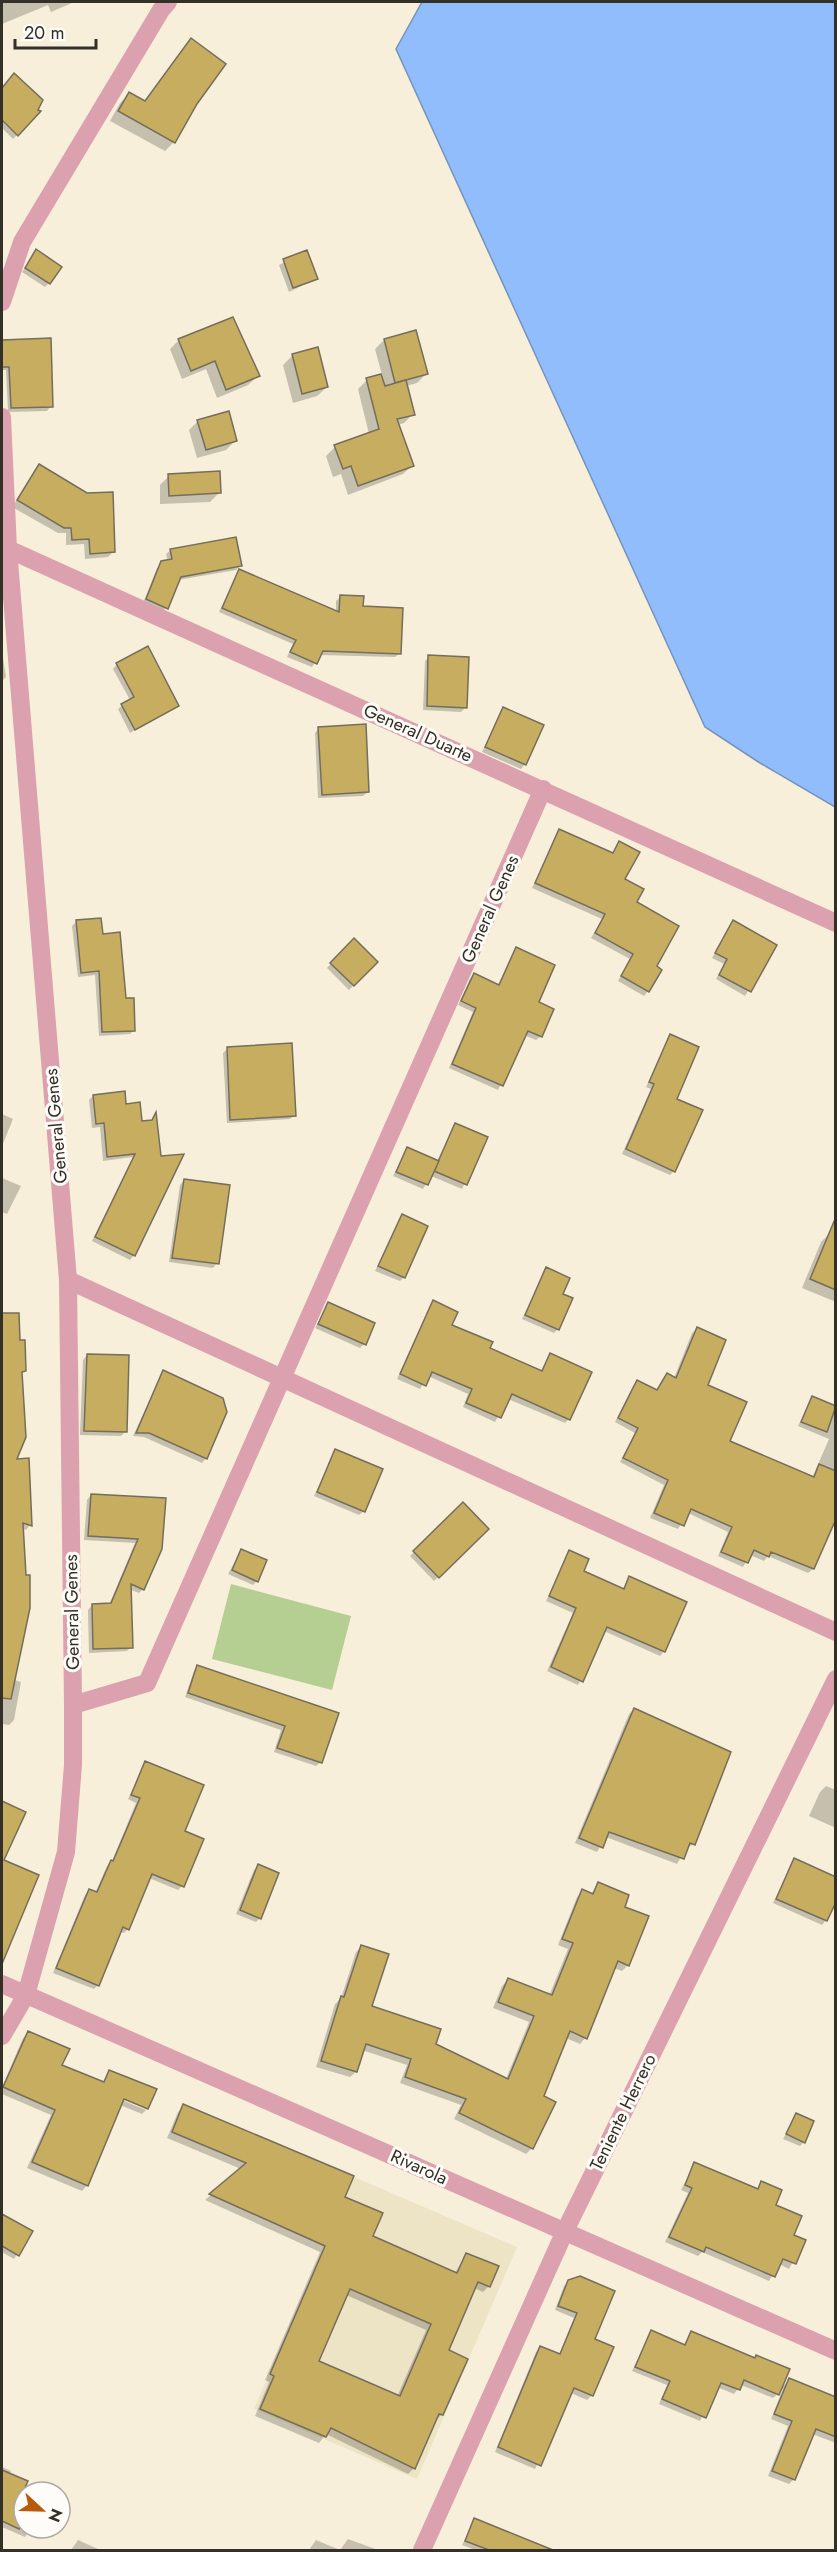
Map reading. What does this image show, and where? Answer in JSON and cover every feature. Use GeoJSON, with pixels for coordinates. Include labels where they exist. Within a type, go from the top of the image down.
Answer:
{"type":"FeatureCollection","features":[{"type":"Feature","properties":{"kind":"street"},"geometry":{"type":"LineString","coordinates":[[2,302],[22,242],[161,10],[168,2]]}},
{"type":"Feature","properties":{"kind":"street","name":"General Genes"},"geometry":{"type":"LineString","coordinates":[[2,417],[5,546],[68,1280],[73,1705],[73,1765],[66,1852],[26,1995],[2,2036]]}},
{"type":"Feature","properties":{"kind":"street","name":"General Duarte"},"geometry":{"type":"LineString","coordinates":[[5,546],[836,923]]}},
{"type":"Feature","properties":{"kind":"street","name":"General Genes"},"geometry":{"type":"LineString","coordinates":[[73,1705],[147,1683],[543,789]]}},
{"type":"Feature","properties":{"kind":"street"},"geometry":{"type":"LineString","coordinates":[[68,1280],[836,1632]]}},
{"type":"Feature","properties":{"kind":"street","name":"Teniente Herrero"},"geometry":{"type":"LineString","coordinates":[[422,2550],[565,2231],[836,1679]]}},
{"type":"Feature","properties":{"kind":"street","name":"Rivarola"},"geometry":{"type":"LineString","coordinates":[[2,1984],[836,2351]]}},
{"type":"Feature","properties":{"kind":"shaded area"},"geometry":{"type":"Polygon","coordinates":[[[354,2177],[517,2247],[417,2479],[254,2409],[354,2177]]]}},
{"type":"Feature","properties":{"kind":"green space"},"geometry":{"type":"Polygon","coordinates":[[[231,1584],[351,1616],[332,1690],[212,1659],[231,1584]]]}},
{"type":"Feature","properties":{"kind":"water"},"geometry":{"type":"Polygon","coordinates":[[[422,2],[835,2],[835,807],[760,763],[705,727],[396,49],[422,2]]]}},
{"type":"Feature","properties":{"kind":"building"},"geometry":{"type":"Polygon","coordinates":[[[191,38],[226,64],[197,104],[175,143],[118,111],[129,92],[145,101],[191,38]]]}},
{"type":"Feature","properties":{"kind":"building"},"geometry":{"type":"Polygon","coordinates":[[[14,73],[43,100],[38,110],[41,111],[18,136],[2,120],[2,88],[14,73]]]}},
{"type":"Feature","properties":{"kind":"building"},"geometry":{"type":"Polygon","coordinates":[[[36,249],[62,267],[50,284],[25,268],[36,249]]]}},
{"type":"Feature","properties":{"kind":"building"},"geometry":{"type":"Polygon","coordinates":[[[307,250],[318,279],[293,288],[283,259],[307,250]]]}},
{"type":"Feature","properties":{"kind":"building"},"geometry":{"type":"Polygon","coordinates":[[[233,317],[260,376],[226,390],[215,361],[191,371],[178,339],[233,317]]]}},
{"type":"Feature","properties":{"kind":"building"},"geometry":{"type":"Polygon","coordinates":[[[416,330],[428,374],[395,383],[384,339],[416,330]]]}},
{"type":"Feature","properties":{"kind":"building"},"geometry":{"type":"Polygon","coordinates":[[[51,338],[53,407],[11,408],[9,367],[2,367],[2,340],[51,338]]]}},
{"type":"Feature","properties":{"kind":"building"},"geometry":{"type":"Polygon","coordinates":[[[318,347],[328,387],[302,394],[292,354],[318,347]]]}},
{"type":"Feature","properties":{"kind":"building"},"geometry":{"type":"Polygon","coordinates":[[[381,374],[385,386],[406,380],[415,415],[397,419],[414,466],[358,486],[351,466],[343,469],[334,445],[379,429],[366,378],[381,374]]]}},
{"type":"Feature","properties":{"kind":"building"},"geometry":{"type":"Polygon","coordinates":[[[229,411],[237,441],[206,450],[197,420],[229,411]]]}},
{"type":"Feature","properties":{"kind":"building"},"geometry":{"type":"Polygon","coordinates":[[[39,464],[87,493],[113,492],[115,552],[90,554],[89,539],[72,540],[71,528],[64,528],[17,500],[39,464]]]}},
{"type":"Feature","properties":{"kind":"building"},"geometry":{"type":"Polygon","coordinates":[[[220,471],[221,493],[169,496],[168,474],[220,471]]]}},
{"type":"Feature","properties":{"kind":"building"},"geometry":{"type":"Polygon","coordinates":[[[236,537],[242,566],[181,577],[168,609],[146,599],[161,561],[172,559],[170,549],[236,537]]]}},
{"type":"Feature","properties":{"kind":"building"},"geometry":{"type":"Polygon","coordinates":[[[239,569],[339,612],[340,595],[364,596],[363,606],[403,608],[401,654],[323,651],[317,664],[290,652],[296,640],[222,608],[239,569]]]}},
{"type":"Feature","properties":{"kind":"building"},"geometry":{"type":"Polygon","coordinates":[[[148,646],[179,706],[135,730],[121,704],[134,697],[116,663],[148,646]]]}},
{"type":"Feature","properties":{"kind":"building"},"geometry":{"type":"Polygon","coordinates":[[[428,655],[469,657],[467,708],[427,706],[428,655]]]}},
{"type":"Feature","properties":{"kind":"building"},"geometry":{"type":"Polygon","coordinates":[[[503,707],[544,725],[526,765],[485,747],[503,707]]]}},
{"type":"Feature","properties":{"kind":"building"},"geometry":{"type":"Polygon","coordinates":[[[366,724],[369,792],[322,795],[318,727],[366,724]]]}},
{"type":"Feature","properties":{"kind":"building"},"geometry":{"type":"Polygon","coordinates":[[[559,829],[613,853],[619,841],[640,852],[625,879],[644,889],[637,902],[679,926],[657,966],[662,970],[649,992],[621,976],[633,954],[595,933],[605,914],[535,883],[559,829]]]}},
{"type":"Feature","properties":{"kind":"building"},"geometry":{"type":"Polygon","coordinates":[[[101,918],[103,934],[120,932],[126,998],[134,998],[135,1031],[102,1032],[99,971],[81,973],[76,920],[101,918]]]}},
{"type":"Feature","properties":{"kind":"building"},"geometry":{"type":"Polygon","coordinates":[[[733,920],[777,945],[751,992],[719,975],[727,959],[715,953],[733,920]]]}},
{"type":"Feature","properties":{"kind":"building"},"geometry":{"type":"Polygon","coordinates":[[[354,938],[378,962],[354,986],[330,963],[354,938]]]}},
{"type":"Feature","properties":{"kind":"building"},"geometry":{"type":"Polygon","coordinates":[[[516,947],[555,965],[539,1002],[554,1009],[542,1037],[528,1031],[503,1086],[452,1064],[476,1008],[461,1001],[474,973],[499,985],[516,947]]]}},
{"type":"Feature","properties":{"kind":"building"},"geometry":{"type":"Polygon","coordinates":[[[670,1034],[699,1047],[677,1099],[703,1110],[675,1172],[626,1149],[654,1084],[649,1082],[670,1034]]]}},
{"type":"Feature","properties":{"kind":"building"},"geometry":{"type":"Polygon","coordinates":[[[292,1043],[296,1116],[230,1120],[227,1047],[292,1043]]]}},
{"type":"Feature","properties":{"kind":"building"},"geometry":{"type":"Polygon","coordinates":[[[125,1091],[126,1104],[140,1102],[142,1121],[152,1120],[156,1112],[161,1156],[184,1154],[135,1256],[95,1237],[135,1154],[107,1157],[104,1123],[96,1124],[93,1095],[125,1091]]]}},
{"type":"Feature","properties":{"kind":"building"},"geometry":{"type":"Polygon","coordinates":[[[455,1123],[488,1137],[467,1185],[434,1171],[455,1123]]]}},
{"type":"Feature","properties":{"kind":"building"},"geometry":{"type":"Polygon","coordinates":[[[407,1147],[439,1161],[428,1185],[396,1172],[407,1147]]]}},
{"type":"Feature","properties":{"kind":"building"},"geometry":{"type":"Polygon","coordinates":[[[184,1179],[230,1185],[219,1264],[172,1258],[184,1179]]]}},
{"type":"Feature","properties":{"kind":"building"},"geometry":{"type":"Polygon","coordinates":[[[402,1214],[428,1226],[405,1278],[378,1266],[402,1214]]]}},
{"type":"Feature","properties":{"kind":"building"},"geometry":{"type":"Polygon","coordinates":[[[836,1219],[836,1290],[810,1279],[836,1219]]]}},
{"type":"Feature","properties":{"kind":"building"},"geometry":{"type":"Polygon","coordinates":[[[546,1267],[570,1278],[563,1294],[573,1298],[559,1330],[525,1315],[546,1267]]]}},
{"type":"Feature","properties":{"kind":"building"},"geometry":{"type":"Polygon","coordinates":[[[433,1300],[458,1312],[452,1325],[493,1342],[490,1348],[542,1371],[550,1353],[592,1372],[570,1420],[512,1394],[501,1418],[466,1403],[472,1389],[432,1372],[426,1386],[400,1374],[433,1300]]]}},
{"type":"Feature","properties":{"kind":"building"},"geometry":{"type":"Polygon","coordinates":[[[328,1302],[375,1323],[366,1345],[318,1324],[328,1302]]]}},
{"type":"Feature","properties":{"kind":"building"},"geometry":{"type":"Polygon","coordinates":[[[2,1313],[19,1313],[20,1340],[25,1340],[26,1371],[22,1372],[26,1437],[17,1459],[29,1458],[32,1526],[23,1523],[26,1575],[30,1575],[30,1608],[11,1699],[2,1698],[2,1313]]]}},
{"type":"Feature","properties":{"kind":"building"},"geometry":{"type":"Polygon","coordinates":[[[697,1327],[726,1340],[708,1385],[747,1402],[730,1441],[814,1477],[819,1464],[836,1471],[836,1519],[814,1569],[771,1552],[769,1557],[754,1550],[748,1563],[721,1552],[732,1527],[691,1509],[684,1526],[654,1513],[668,1480],[623,1458],[638,1428],[618,1418],[637,1380],[657,1390],[667,1373],[676,1378],[697,1327]]]}},
{"type":"Feature","properties":{"kind":"building"},"geometry":{"type":"Polygon","coordinates":[[[87,1354],[129,1355],[127,1432],[84,1431],[87,1354]]]}},
{"type":"Feature","properties":{"kind":"building"},"geometry":{"type":"Polygon","coordinates":[[[163,1370],[223,1398],[227,1412],[207,1459],[149,1433],[136,1433],[163,1370]]]}},
{"type":"Feature","properties":{"kind":"building"},"geometry":{"type":"Polygon","coordinates":[[[812,1396],[836,1406],[827,1432],[801,1422],[812,1396]]]}},
{"type":"Feature","properties":{"kind":"building"},"geometry":{"type":"Polygon","coordinates":[[[335,1449],[383,1469],[365,1512],[317,1492],[335,1449]]]}},
{"type":"Feature","properties":{"kind":"building"},"geometry":{"type":"Polygon","coordinates":[[[91,1494],[166,1498],[162,1549],[144,1590],[131,1584],[133,1648],[93,1649],[92,1604],[111,1603],[138,1539],[88,1536],[91,1494]]]}},
{"type":"Feature","properties":{"kind":"building"},"geometry":{"type":"Polygon","coordinates":[[[463,1502],[489,1529],[439,1578],[413,1551],[463,1502]]]}},
{"type":"Feature","properties":{"kind":"building"},"geometry":{"type":"Polygon","coordinates":[[[241,1549],[267,1560],[258,1582],[232,1570],[241,1549]]]}},
{"type":"Feature","properties":{"kind":"building"},"geometry":{"type":"Polygon","coordinates":[[[569,1550],[589,1559],[584,1571],[624,1589],[629,1576],[687,1602],[665,1652],[607,1627],[583,1682],[551,1667],[576,1608],[549,1596],[569,1550]]]}},
{"type":"Feature","properties":{"kind":"building"},"geometry":{"type":"Polygon","coordinates":[[[197,1665],[339,1713],[322,1763],[277,1748],[285,1726],[188,1693],[197,1665]]]}},
{"type":"Feature","properties":{"kind":"building"},"geometry":{"type":"Polygon","coordinates":[[[634,1708],[731,1752],[695,1845],[690,1843],[684,1859],[609,1832],[603,1848],[579,1838],[634,1708]]]}},
{"type":"Feature","properties":{"kind":"building"},"geometry":{"type":"Polygon","coordinates":[[[145,1761],[204,1785],[185,1831],[204,1839],[184,1887],[152,1874],[129,1930],[123,1927],[99,1986],[56,1968],[89,1889],[97,1892],[111,1860],[113,1861],[140,1798],[131,1795],[145,1761]]]}},
{"type":"Feature","properties":{"kind":"building"},"geometry":{"type":"Polygon","coordinates":[[[2,1801],[26,1812],[4,1860],[39,1875],[2,1964],[2,1801]]]}},
{"type":"Feature","properties":{"kind":"building"},"geometry":{"type":"Polygon","coordinates":[[[794,1858],[836,1877],[836,1902],[827,1921],[776,1899],[794,1858]]]}},
{"type":"Feature","properties":{"kind":"building"},"geometry":{"type":"Polygon","coordinates":[[[258,1864],[279,1873],[261,1919],[240,1910],[258,1864]]]}},
{"type":"Feature","properties":{"kind":"building"},"geometry":{"type":"Polygon","coordinates":[[[598,1882],[629,1895],[625,1907],[649,1916],[629,1966],[618,1961],[587,2039],[570,2031],[544,2096],[556,2102],[533,2149],[459,2113],[466,2099],[405,2077],[411,2059],[366,2044],[357,2072],[321,2061],[341,1996],[344,1997],[361,1945],[389,1954],[372,2006],[441,2029],[436,2044],[508,2079],[534,2016],[498,2002],[508,1978],[552,1995],[573,1943],[562,1939],[582,1889],[593,1894],[598,1882]]]}},
{"type":"Feature","properties":{"kind":"building"},"geometry":{"type":"Polygon","coordinates":[[[28,2031],[70,2049],[62,2065],[104,2082],[109,2070],[157,2089],[148,2109],[124,2099],[88,2186],[32,2162],[55,2110],[3,2087],[28,2031]]]}},
{"type":"Feature","properties":{"kind":"building"},"geometry":{"type":"Polygon","coordinates":[[[183,2104],[354,2176],[345,2197],[383,2213],[373,2236],[457,2273],[466,2253],[499,2266],[490,2287],[478,2282],[449,2350],[468,2359],[443,2415],[439,2414],[415,2469],[331,2428],[326,2437],[260,2409],[274,2376],[270,2374],[325,2246],[209,2194],[246,2163],[172,2132],[183,2104]],[[350,2289],[319,2361],[400,2396],[431,2324],[350,2289]]]}},
{"type":"Feature","properties":{"kind":"building"},"geometry":{"type":"Polygon","coordinates":[[[796,2113],[814,2121],[805,2143],[786,2134],[796,2113]]]}},
{"type":"Feature","properties":{"kind":"building"},"geometry":{"type":"Polygon","coordinates":[[[694,2162],[758,2189],[761,2181],[782,2190],[776,2205],[802,2216],[794,2235],[806,2240],[796,2264],[783,2259],[775,2277],[706,2247],[704,2252],[669,2237],[692,2188],[685,2185],[694,2162]]]}},
{"type":"Feature","properties":{"kind":"building"},"geometry":{"type":"Polygon","coordinates":[[[2,2214],[33,2231],[19,2256],[2,2246],[2,2214]]]}},
{"type":"Feature","properties":{"kind":"building"},"geometry":{"type":"Polygon","coordinates":[[[580,2276],[615,2291],[595,2339],[614,2347],[593,2396],[574,2388],[541,2466],[498,2447],[540,2346],[560,2354],[577,2313],[558,2306],[568,2280],[580,2276]]]}},
{"type":"Feature","properties":{"kind":"building"},"geometry":{"type":"Polygon","coordinates":[[[651,2330],[685,2345],[691,2331],[755,2358],[756,2355],[790,2369],[779,2395],[744,2380],[740,2390],[721,2383],[706,2418],[662,2399],[670,2381],[635,2367],[651,2330]]]}},
{"type":"Feature","properties":{"kind":"building"},"geometry":{"type":"Polygon","coordinates":[[[789,2378],[836,2397],[836,2437],[816,2429],[795,2480],[772,2471],[792,2421],[774,2414],[789,2378]]]}},
{"type":"Feature","properties":{"kind":"building"},"geometry":{"type":"Polygon","coordinates":[[[2,2470],[26,2480],[12,2480],[12,2526],[2,2521],[2,2470]]]}},
{"type":"Feature","properties":{"kind":"building"},"geometry":{"type":"Polygon","coordinates":[[[474,2518],[553,2550],[489,2550],[465,2541],[474,2518]]]}}]}
